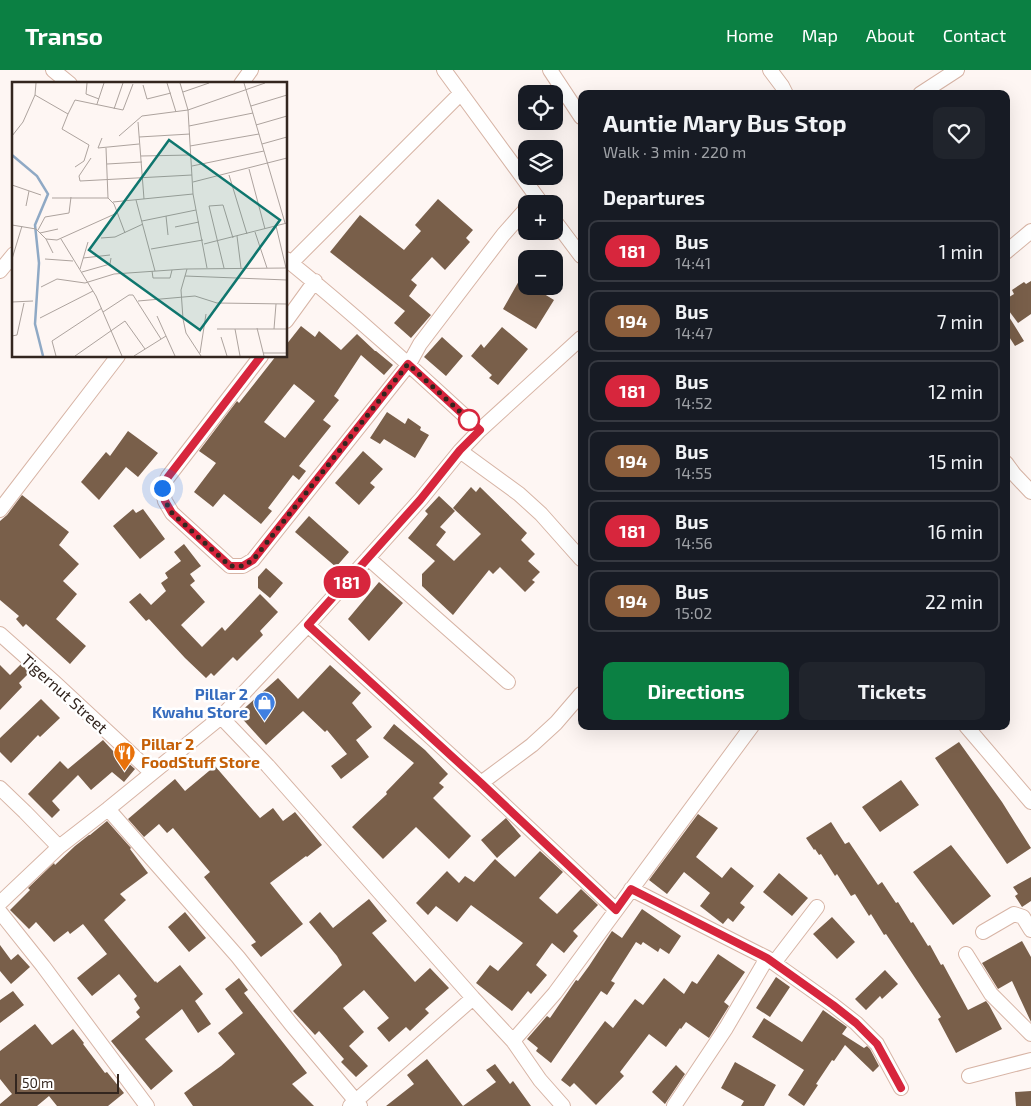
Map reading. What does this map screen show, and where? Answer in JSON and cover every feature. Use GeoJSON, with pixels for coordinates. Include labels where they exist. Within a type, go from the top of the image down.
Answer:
{"type":"FeatureCollection","features":[{"type":"Feature","properties":{"kind":"street"},"geometry":{"type":"LineString","coordinates":[[53,70],[68,82]]}},
{"type":"Feature","properties":{"kind":"street"},"geometry":{"type":"LineString","coordinates":[[242,82],[251,70]]}},
{"type":"Feature","properties":{"kind":"street"},"geometry":{"type":"LineString","coordinates":[[444,70],[532,195]]}},
{"type":"Feature","properties":{"kind":"street"},"geometry":{"type":"LineString","coordinates":[[550,70],[578,112]]}},
{"type":"Feature","properties":{"kind":"street"},"geometry":{"type":"LineString","coordinates":[[770,70],[784,90]]}},
{"type":"Feature","properties":{"kind":"street"},"geometry":{"type":"LineString","coordinates":[[926,90],[957,70]]}},
{"type":"Feature","properties":{"kind":"street"},"geometry":{"type":"LineString","coordinates":[[461,93],[289,261],[315,281],[480,430]]}},
{"type":"Feature","properties":{"kind":"street"},"geometry":{"type":"LineString","coordinates":[[259,358],[168,477],[162,488],[165,501],[172,513],[230,566],[243,566],[253,560],[408,364],[420,344],[518,218]]}},
{"type":"Feature","properties":{"kind":"street"},"geometry":{"type":"LineString","coordinates":[[1010,249],[1031,231]]}},
{"type":"Feature","properties":{"kind":"street"},"geometry":{"type":"LineString","coordinates":[[563,232],[578,252]]}},
{"type":"Feature","properties":{"kind":"street"},"geometry":{"type":"LineString","coordinates":[[0,271],[12,256]]}},
{"type":"Feature","properties":{"kind":"street"},"geometry":{"type":"LineString","coordinates":[[288,318],[315,281]]}},
{"type":"Feature","properties":{"kind":"street"},"geometry":{"type":"LineString","coordinates":[[0,903],[59,848],[221,718],[308,625],[420,500],[460,450],[578,341]]}},
{"type":"Feature","properties":{"kind":"street"},"geometry":{"type":"LineString","coordinates":[[0,510],[116,358]]}},
{"type":"Feature","properties":{"kind":"street"},"geometry":{"type":"LineString","coordinates":[[460,450],[520,494],[542,514],[578,556]]}},
{"type":"Feature","properties":{"kind":"street"},"geometry":{"type":"LineString","coordinates":[[1010,468],[1031,492]]}},
{"type":"Feature","properties":{"kind":"street"},"geometry":{"type":"LineString","coordinates":[[368,558],[508,682]]}},
{"type":"Feature","properties":{"kind":"street"},"geometry":{"type":"LineString","coordinates":[[308,625],[481,783],[616,910]]}},
{"type":"Feature","properties":{"kind":"street","name":"Tigernut Street"},"geometry":{"type":"LineString","coordinates":[[0,634],[152,773]]}},
{"type":"Feature","properties":{"kind":"street"},"geometry":{"type":"LineString","coordinates":[[481,783],[556,723],[578,697]]}},
{"type":"Feature","properties":{"kind":"street"},"geometry":{"type":"LineString","coordinates":[[221,718],[268,766],[513,1041],[540,1080],[563,1106]]}},
{"type":"Feature","properties":{"kind":"street"},"geometry":{"type":"LineString","coordinates":[[513,1041],[555,993],[745,730]]}},
{"type":"Feature","properties":{"kind":"street"},"geometry":{"type":"LineString","coordinates":[[969,730],[1031,802]]}},
{"type":"Feature","properties":{"kind":"street"},"geometry":{"type":"LineString","coordinates":[[0,788],[59,848]]}},
{"type":"Feature","properties":{"kind":"street"},"geometry":{"type":"LineString","coordinates":[[108,809],[238,957],[356,1105],[473,998]]}},
{"type":"Feature","properties":{"kind":"street"},"geometry":{"type":"LineString","coordinates":[[631,889],[770,960],[833,1005],[856,1023],[877,1044],[901,1088]]}},
{"type":"Feature","properties":{"kind":"street"},"geometry":{"type":"LineString","coordinates":[[680,1104],[770,960],[817,907]]}},
{"type":"Feature","properties":{"kind":"street"},"geometry":{"type":"LineString","coordinates":[[0,912],[43,966],[147,1106]]}},
{"type":"Feature","properties":{"kind":"street"},"geometry":{"type":"LineString","coordinates":[[983,932],[1014,914],[1023,917],[1031,930]]}},
{"type":"Feature","properties":{"kind":"street"},"geometry":{"type":"LineString","coordinates":[[966,954],[991,994],[1031,1034]]}},
{"type":"Feature","properties":{"kind":"street"},"geometry":{"type":"LineString","coordinates":[[969,1076],[1031,1060]]}},
{"type":"Feature","properties":{"kind":"building"},"geometry":{"type":"Polygon","coordinates":[[[438,199],[473,230],[466,238],[470,242],[445,270],[432,257],[411,280],[417,285],[409,296],[431,315],[411,338],[394,323],[405,311],[330,252],[360,215],[404,250],[421,231],[415,225],[438,199]]]}},
{"type":"Feature","properties":{"kind":"building"},"geometry":{"type":"Polygon","coordinates":[[[1031,281],[1031,314],[1018,323],[1010,312],[1010,296],[1014,294],[1012,290],[1024,282],[1026,284],[1031,281]]]}},
{"type":"Feature","properties":{"kind":"building"},"geometry":{"type":"Polygon","coordinates":[[[518,283],[518,295],[546,295],[554,300],[536,329],[503,309],[518,283]]]}},
{"type":"Feature","properties":{"kind":"building"},"geometry":{"type":"Polygon","coordinates":[[[1010,318],[1024,341],[1015,346],[1010,338],[1010,318]]]}},
{"type":"Feature","properties":{"kind":"building"},"geometry":{"type":"Polygon","coordinates":[[[301,326],[315,337],[319,331],[341,350],[357,334],[393,365],[384,375],[361,355],[334,396],[339,400],[323,420],[331,426],[299,466],[306,471],[299,480],[293,475],[268,508],[272,511],[261,524],[224,494],[213,507],[194,492],[216,463],[199,451],[237,401],[239,403],[274,358],[288,358],[288,342],[301,326]],[[294,384],[264,422],[285,438],[315,401],[294,384]]]}},
{"type":"Feature","properties":{"kind":"building"},"geometry":{"type":"Polygon","coordinates":[[[502,327],[528,349],[498,385],[489,378],[492,375],[471,356],[481,344],[484,348],[502,327]]]}},
{"type":"Feature","properties":{"kind":"building"},"geometry":{"type":"Polygon","coordinates":[[[442,337],[463,356],[446,376],[424,357],[442,337]]]}},
{"type":"Feature","properties":{"kind":"building"},"geometry":{"type":"Polygon","coordinates":[[[387,412],[405,424],[408,418],[421,427],[420,430],[429,435],[415,458],[384,439],[380,444],[370,438],[387,412]]]}},
{"type":"Feature","properties":{"kind":"building"},"geometry":{"type":"Polygon","coordinates":[[[128,431],[158,453],[138,477],[126,467],[99,500],[81,482],[106,452],[110,456],[128,431]]]}},
{"type":"Feature","properties":{"kind":"building"},"geometry":{"type":"Polygon","coordinates":[[[363,451],[383,469],[370,483],[375,487],[359,505],[335,483],[363,451]]]}},
{"type":"Feature","properties":{"kind":"building"},"geometry":{"type":"Polygon","coordinates":[[[471,487],[476,492],[480,487],[527,533],[521,540],[535,554],[528,561],[540,572],[532,580],[535,582],[525,592],[500,567],[493,574],[489,570],[453,615],[422,586],[422,574],[435,561],[408,538],[428,514],[425,511],[439,496],[455,511],[440,527],[446,532],[436,545],[454,561],[481,534],[453,508],[471,487]]]}},
{"type":"Feature","properties":{"kind":"building"},"geometry":{"type":"Polygon","coordinates":[[[22,495],[69,532],[59,545],[79,564],[63,581],[77,594],[56,619],[86,646],[70,664],[26,624],[23,627],[16,619],[19,616],[0,600],[0,521],[22,495]]]}},
{"type":"Feature","properties":{"kind":"building"},"geometry":{"type":"Polygon","coordinates":[[[133,509],[136,513],[143,509],[165,539],[140,559],[113,526],[133,509]]]}},
{"type":"Feature","properties":{"kind":"building"},"geometry":{"type":"Polygon","coordinates":[[[309,516],[349,552],[336,567],[295,532],[309,516]]]}},
{"type":"Feature","properties":{"kind":"building"},"geometry":{"type":"Polygon","coordinates":[[[184,544],[201,566],[190,574],[195,581],[190,585],[205,602],[181,625],[202,647],[222,627],[225,631],[260,594],[278,612],[260,631],[263,635],[237,661],[233,657],[214,676],[211,673],[206,678],[149,619],[146,621],[129,602],[140,593],[151,605],[166,591],[161,583],[168,578],[165,573],[181,561],[174,552],[184,544]]]}},
{"type":"Feature","properties":{"kind":"building"},"geometry":{"type":"Polygon","coordinates":[[[266,568],[283,583],[270,598],[258,588],[258,577],[266,568]]]}},
{"type":"Feature","properties":{"kind":"building"},"geometry":{"type":"Polygon","coordinates":[[[379,582],[403,603],[369,641],[348,619],[379,582]]]}},
{"type":"Feature","properties":{"kind":"building"},"geometry":{"type":"Polygon","coordinates":[[[21,664],[30,672],[19,683],[22,687],[0,710],[0,665],[10,675],[21,664]]]}},
{"type":"Feature","properties":{"kind":"building"},"geometry":{"type":"Polygon","coordinates":[[[330,665],[361,693],[352,703],[372,727],[356,740],[369,757],[341,779],[331,766],[347,754],[327,730],[325,732],[303,711],[266,745],[238,714],[278,678],[298,699],[330,665]]]}},
{"type":"Feature","properties":{"kind":"building"},"geometry":{"type":"Polygon","coordinates":[[[41,699],[60,718],[40,737],[38,735],[11,763],[0,752],[0,738],[41,699]]]}},
{"type":"Feature","properties":{"kind":"building"},"geometry":{"type":"Polygon","coordinates":[[[394,724],[425,750],[448,774],[439,783],[444,787],[433,798],[471,836],[449,859],[416,827],[383,859],[352,827],[387,794],[386,792],[414,763],[383,738],[394,724]]]}},
{"type":"Feature","properties":{"kind":"building"},"geometry":{"type":"Polygon","coordinates":[[[103,740],[124,763],[126,761],[135,769],[124,782],[112,772],[91,790],[78,775],[52,801],[60,810],[52,818],[28,794],[60,761],[68,769],[103,740]]]}},
{"type":"Feature","properties":{"kind":"building"},"geometry":{"type":"Polygon","coordinates":[[[959,742],[1002,802],[1031,848],[1007,864],[935,758],[959,742]]]}},
{"type":"Feature","properties":{"kind":"building"},"geometry":{"type":"Polygon","coordinates":[[[215,766],[260,818],[273,808],[283,821],[295,812],[322,845],[270,883],[303,924],[261,957],[251,945],[256,942],[204,877],[210,872],[173,828],[167,833],[159,824],[144,837],[128,819],[175,779],[185,791],[215,766]]]}},
{"type":"Feature","properties":{"kind":"building"},"geometry":{"type":"Polygon","coordinates":[[[901,780],[919,805],[880,832],[862,807],[901,780]]]}},
{"type":"Feature","properties":{"kind":"building"},"geometry":{"type":"Polygon","coordinates":[[[698,814],[718,828],[696,857],[722,878],[731,867],[754,886],[740,903],[745,907],[733,922],[728,918],[723,924],[700,906],[710,893],[684,872],[667,894],[649,880],[698,814]]]}},
{"type":"Feature","properties":{"kind":"building"},"geometry":{"type":"Polygon","coordinates":[[[506,818],[521,836],[497,858],[481,840],[506,818]]]}},
{"type":"Feature","properties":{"kind":"building"},"geometry":{"type":"Polygon","coordinates":[[[107,821],[131,848],[148,873],[120,894],[126,900],[104,920],[155,982],[157,983],[180,965],[203,994],[195,1001],[211,1024],[198,1033],[182,1009],[145,1039],[173,1071],[151,1090],[111,1041],[140,1017],[136,1012],[140,1008],[134,999],[137,996],[119,974],[92,996],[77,978],[107,954],[83,924],[70,934],[68,931],[54,942],[36,922],[29,929],[10,910],[30,890],[28,888],[54,863],[55,865],[75,846],[107,821]]]}},
{"type":"Feature","properties":{"kind":"building"},"geometry":{"type":"Polygon","coordinates":[[[831,822],[845,844],[849,842],[878,885],[882,882],[896,903],[898,902],[911,923],[913,922],[928,946],[930,945],[941,965],[943,964],[968,1010],[986,1001],[1002,1029],[956,1053],[938,1019],[941,1017],[886,934],[884,935],[871,914],[869,916],[855,894],[851,896],[837,874],[835,876],[821,854],[819,855],[814,850],[806,838],[831,822]]]}},
{"type":"Feature","properties":{"kind":"building"},"geometry":{"type":"Polygon","coordinates":[[[951,845],[991,896],[953,925],[913,872],[951,845]]]}},
{"type":"Feature","properties":{"kind":"building"},"geometry":{"type":"Polygon","coordinates":[[[540,851],[563,872],[539,898],[557,914],[581,889],[598,905],[573,931],[578,936],[564,953],[552,943],[536,965],[547,975],[531,994],[528,991],[512,1011],[476,983],[490,965],[498,971],[523,943],[471,905],[457,922],[436,906],[428,915],[416,903],[447,871],[459,883],[465,876],[474,882],[495,859],[515,877],[540,851]]]}},
{"type":"Feature","properties":{"kind":"building"},"geometry":{"type":"Polygon","coordinates":[[[779,873],[808,898],[792,916],[763,892],[779,873]]]}},
{"type":"Feature","properties":{"kind":"building"},"geometry":{"type":"Polygon","coordinates":[[[1031,877],[1031,901],[1022,907],[1015,896],[1018,894],[1013,887],[1031,877]]]}},
{"type":"Feature","properties":{"kind":"building"},"geometry":{"type":"Polygon","coordinates":[[[369,899],[387,921],[372,933],[415,982],[430,968],[449,988],[425,1009],[429,1013],[410,1031],[406,1027],[389,1042],[377,1028],[389,1018],[364,990],[343,1008],[364,1032],[349,1046],[368,1066],[356,1077],[341,1062],[344,1059],[319,1031],[315,1035],[293,1011],[342,965],[337,956],[309,922],[320,912],[333,928],[369,899]]]}},
{"type":"Feature","properties":{"kind":"building"},"geometry":{"type":"Polygon","coordinates":[[[642,909],[681,936],[669,954],[660,948],[658,952],[643,942],[641,945],[636,942],[611,981],[615,983],[607,995],[601,991],[551,1063],[536,1051],[538,1048],[527,1039],[547,1016],[550,1018],[576,980],[578,981],[589,966],[612,931],[622,938],[642,909]]]}},
{"type":"Feature","properties":{"kind":"building"},"geometry":{"type":"Polygon","coordinates":[[[185,912],[206,938],[189,952],[168,927],[185,912]]]}},
{"type":"Feature","properties":{"kind":"building"},"geometry":{"type":"Polygon","coordinates":[[[832,917],[855,942],[837,959],[813,934],[832,917]]]}},
{"type":"Feature","properties":{"kind":"building"},"geometry":{"type":"Polygon","coordinates":[[[1022,941],[1031,957],[1031,1022],[1012,981],[998,989],[982,963],[1022,941]]]}},
{"type":"Feature","properties":{"kind":"building"},"geometry":{"type":"Polygon","coordinates":[[[0,945],[11,960],[18,954],[30,967],[11,984],[0,971],[0,945]]]}},
{"type":"Feature","properties":{"kind":"building"},"geometry":{"type":"Polygon","coordinates":[[[718,954],[745,972],[724,1002],[729,1006],[709,1038],[686,1022],[666,1047],[649,1034],[620,1072],[624,1076],[596,1105],[574,1083],[570,1087],[561,1080],[605,1021],[613,1028],[635,999],[643,1005],[664,978],[684,994],[692,981],[697,984],[718,954]]]}},
{"type":"Feature","properties":{"kind":"building"},"geometry":{"type":"Polygon","coordinates":[[[885,970],[898,984],[882,999],[880,996],[866,1010],[855,999],[885,970]]]}},
{"type":"Feature","properties":{"kind":"building"},"geometry":{"type":"Polygon","coordinates":[[[776,977],[790,987],[770,1017],[756,1008],[776,977]]]}},
{"type":"Feature","properties":{"kind":"building"},"geometry":{"type":"Polygon","coordinates":[[[239,978],[248,990],[244,993],[307,1073],[292,1084],[314,1106],[193,1106],[184,1093],[235,1054],[218,1033],[243,1013],[225,989],[239,978]]]}},
{"type":"Feature","properties":{"kind":"building"},"geometry":{"type":"Polygon","coordinates":[[[13,991],[24,1005],[0,1023],[0,1000],[13,991]]]}},
{"type":"Feature","properties":{"kind":"building"},"geometry":{"type":"Polygon","coordinates":[[[823,1010],[847,1027],[842,1034],[864,1048],[867,1046],[870,1049],[879,1066],[873,1072],[845,1045],[834,1061],[832,1060],[804,1106],[788,1095],[804,1070],[752,1037],[764,1018],[802,1042],[823,1010]]]}},
{"type":"Feature","properties":{"kind":"building"},"geometry":{"type":"Polygon","coordinates":[[[35,1024],[52,1045],[73,1029],[105,1073],[107,1072],[124,1093],[108,1106],[57,1106],[49,1096],[37,1106],[0,1106],[12,1094],[0,1079],[0,1051],[35,1024]]]}},
{"type":"Feature","properties":{"kind":"building"},"geometry":{"type":"Polygon","coordinates":[[[427,1059],[463,1106],[386,1106],[414,1084],[407,1075],[427,1059]]]}},
{"type":"Feature","properties":{"kind":"building"},"geometry":{"type":"Polygon","coordinates":[[[735,1062],[776,1085],[764,1106],[741,1106],[744,1101],[721,1088],[735,1062]]]}},
{"type":"Feature","properties":{"kind":"building"},"geometry":{"type":"Polygon","coordinates":[[[495,1064],[510,1084],[513,1081],[531,1106],[463,1106],[496,1082],[486,1070],[495,1064]]]}},
{"type":"Feature","properties":{"kind":"building"},"geometry":{"type":"Polygon","coordinates":[[[676,1065],[685,1074],[665,1104],[652,1092],[676,1065]]]}},
{"type":"Feature","properties":{"kind":"building"},"geometry":{"type":"Polygon","coordinates":[[[1031,1091],[1031,1106],[1016,1106],[1015,1092],[1031,1091]]]}},
{"type":"Feature","properties":{"kind":"bus line","name":"181"},"geometry":{"type":"LineString","coordinates":[[260,358],[168,477],[162,488],[165,501],[172,513],[230,566],[243,566],[253,560],[408,364],[480,430],[460,450],[420,500],[308,625],[481,783],[616,910],[631,889],[767,958],[856,1023],[877,1044],[901,1088]]}},
{"type":"Feature","properties":{"kind":"place","name":"Pillar 2 Kwahu Store"},"geometry":{"type":"Point","coordinates":[264,721]}},
{"type":"Feature","properties":{"kind":"place","name":"Pillar 2 FoodStuff Store"},"geometry":{"type":"Point","coordinates":[125,771]}},
{"type":"Feature","properties":{"kind":"route"},"geometry":{"type":"LineString","coordinates":[[162,488],[165,501],[172,513],[230,566],[243,566],[253,560],[408,364],[469,420]]}}]}
